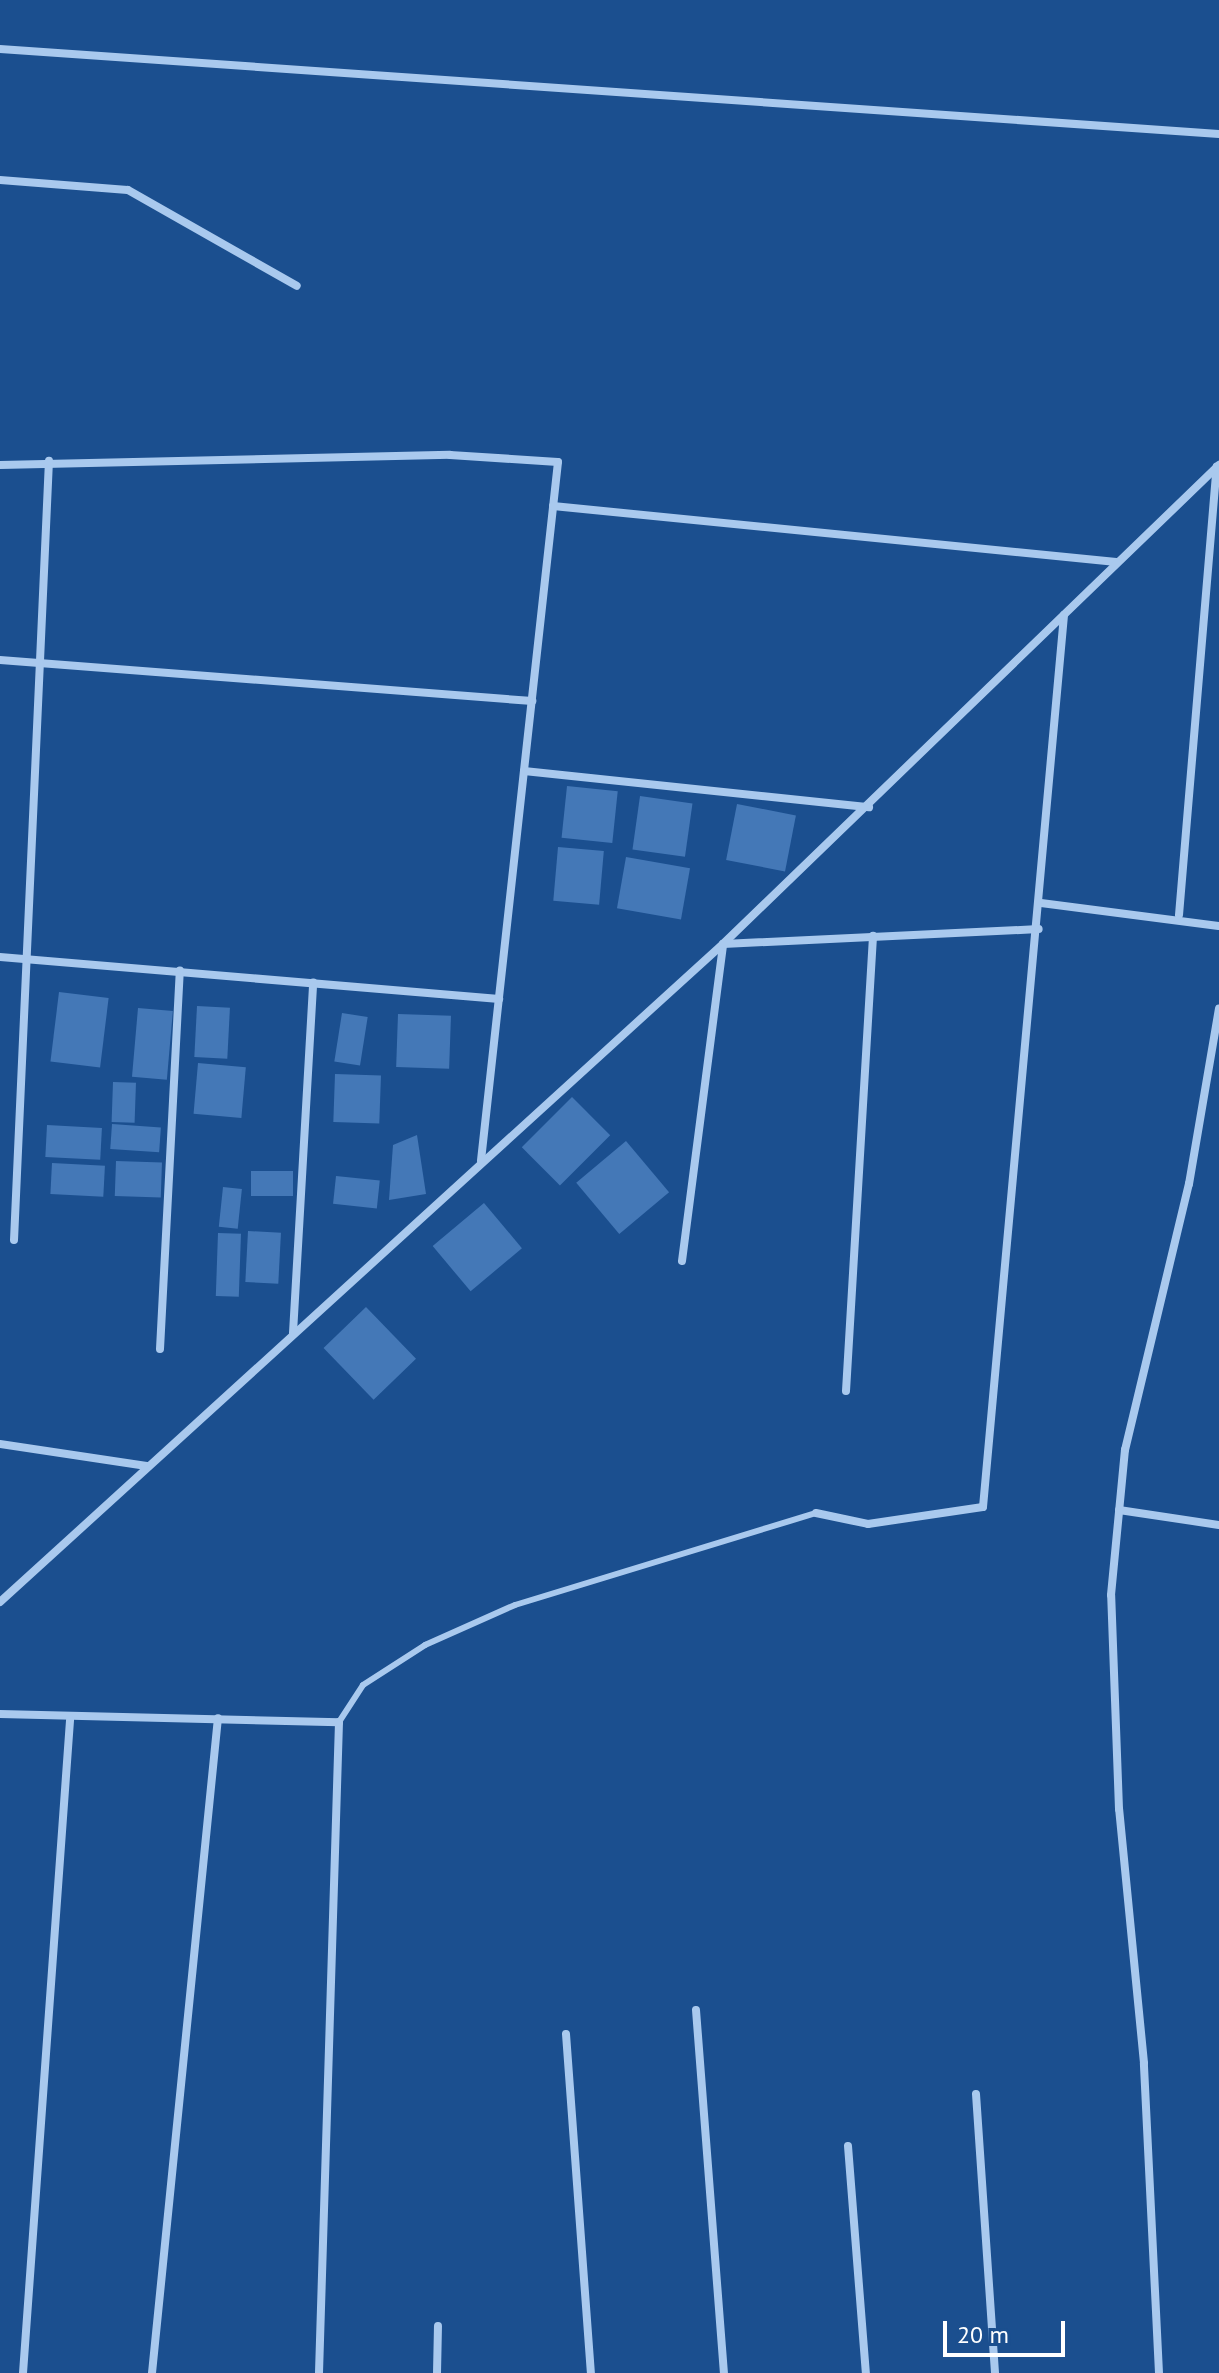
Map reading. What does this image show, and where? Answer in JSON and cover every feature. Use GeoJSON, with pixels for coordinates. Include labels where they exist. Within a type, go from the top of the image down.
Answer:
{"type":"FeatureCollection","features":[{"type":"Feature","properties":{"kind":"street"},"geometry":{"type":"LineString","coordinates":[[0,49],[1219,134]]}},
{"type":"Feature","properties":{"kind":"street"},"geometry":{"type":"LineString","coordinates":[[0,180],[128,190],[297,286]]}},
{"type":"Feature","properties":{"kind":"street"},"geometry":{"type":"LineString","coordinates":[[0,465],[49,461],[450,455],[558,462],[481,1162]]}},
{"type":"Feature","properties":{"kind":"street"},"geometry":{"type":"LineString","coordinates":[[14,1240],[36,663],[49,461]]}},
{"type":"Feature","properties":{"kind":"street"},"geometry":{"type":"LineString","coordinates":[[0,1602],[723,944],[869,807],[1116,562],[1218,466]]}},
{"type":"Feature","properties":{"kind":"street"},"geometry":{"type":"LineString","coordinates":[[1179,915],[1218,466]]}},
{"type":"Feature","properties":{"kind":"street"},"geometry":{"type":"LineString","coordinates":[[553,506],[1116,562]]}},
{"type":"Feature","properties":{"kind":"street"},"geometry":{"type":"LineString","coordinates":[[816,1513],[868,1524],[983,1507],[1039,929],[1064,615]]}},
{"type":"Feature","properties":{"kind":"street"},"geometry":{"type":"LineString","coordinates":[[0,660],[532,701]]}},
{"type":"Feature","properties":{"kind":"street"},"geometry":{"type":"LineString","coordinates":[[524,771],[869,807]]}},
{"type":"Feature","properties":{"kind":"street"},"geometry":{"type":"LineString","coordinates":[[1041,903],[1179,915],[1219,926]]}},
{"type":"Feature","properties":{"kind":"street"},"geometry":{"type":"LineString","coordinates":[[723,944],[1039,929]]}},
{"type":"Feature","properties":{"kind":"street"},"geometry":{"type":"LineString","coordinates":[[846,1391],[873,936]]}},
{"type":"Feature","properties":{"kind":"street"},"geometry":{"type":"LineString","coordinates":[[682,1261],[723,944]]}},
{"type":"Feature","properties":{"kind":"street"},"geometry":{"type":"LineString","coordinates":[[0,957],[499,999]]}},
{"type":"Feature","properties":{"kind":"street"},"geometry":{"type":"LineString","coordinates":[[160,1349],[180,971]]}},
{"type":"Feature","properties":{"kind":"street"},"geometry":{"type":"LineString","coordinates":[[293,1333],[313,983]]}},
{"type":"Feature","properties":{"kind":"street"},"geometry":{"type":"LineString","coordinates":[[1159,2373],[1144,2063],[1119,1809],[1111,1595],[1125,1450],[1189,1184],[1219,1009]]}},
{"type":"Feature","properties":{"kind":"street"},"geometry":{"type":"LineString","coordinates":[[0,1444],[148,1466]]}},
{"type":"Feature","properties":{"kind":"street"},"geometry":{"type":"LineString","coordinates":[[1119,1510],[1219,1525]]}},
{"type":"Feature","properties":{"kind":"street"},"geometry":{"type":"LineString","coordinates":[[0,1714],[70,1720],[218,1718],[339,1722],[319,2373]]}},
{"type":"Feature","properties":{"kind":"street"},"geometry":{"type":"LineString","coordinates":[[152,2373],[218,1718]]}},
{"type":"Feature","properties":{"kind":"street"},"geometry":{"type":"LineString","coordinates":[[23,2373],[70,1720]]}},
{"type":"Feature","properties":{"kind":"street"},"geometry":{"type":"LineString","coordinates":[[696,2010],[724,2373]]}},
{"type":"Feature","properties":{"kind":"street"},"geometry":{"type":"LineString","coordinates":[[566,2034],[591,2373]]}},
{"type":"Feature","properties":{"kind":"street"},"geometry":{"type":"LineString","coordinates":[[976,2094],[995,2373]]}},
{"type":"Feature","properties":{"kind":"street"},"geometry":{"type":"LineString","coordinates":[[848,2146],[866,2373]]}},
{"type":"Feature","properties":{"kind":"street"},"geometry":{"type":"LineString","coordinates":[[437,2373],[438,2326]]}},
{"type":"Feature","properties":{"kind":"lane"},"geometry":{"type":"LineString","coordinates":[[339,1722],[363,1685],[425,1645],[515,1605],[816,1513]]}},
{"type":"Feature","properties":{"kind":"building"},"geometry":{"type":"Polygon","coordinates":[[[567,786],[618,791],[612,843],[562,838],[567,786]]]}},
{"type":"Feature","properties":{"kind":"building"},"geometry":{"type":"Polygon","coordinates":[[[640,796],[692,803],[685,857],[632,849],[640,796]]]}},
{"type":"Feature","properties":{"kind":"building"},"geometry":{"type":"Polygon","coordinates":[[[737,804],[796,815],[785,871],[726,860],[737,804]]]}},
{"type":"Feature","properties":{"kind":"building"},"geometry":{"type":"Polygon","coordinates":[[[558,847],[604,851],[599,905],[553,901],[558,847]]]}},
{"type":"Feature","properties":{"kind":"building"},"geometry":{"type":"Polygon","coordinates":[[[626,857],[690,868],[681,919],[617,908],[626,857]]]}},
{"type":"Feature","properties":{"kind":"building"},"geometry":{"type":"Polygon","coordinates":[[[59,992],[109,998],[100,1068],[50,1061],[59,992]]]}},
{"type":"Feature","properties":{"kind":"building"},"geometry":{"type":"Polygon","coordinates":[[[197,1006],[230,1008],[227,1059],[194,1057],[197,1006]]]}},
{"type":"Feature","properties":{"kind":"building"},"geometry":{"type":"Polygon","coordinates":[[[138,1008],[173,1011],[167,1080],[132,1077],[138,1008]]]}},
{"type":"Feature","properties":{"kind":"building"},"geometry":{"type":"Polygon","coordinates":[[[342,1013],[368,1017],[360,1065],[334,1061],[342,1013]]]}},
{"type":"Feature","properties":{"kind":"building"},"geometry":{"type":"Polygon","coordinates":[[[398,1014],[451,1016],[449,1069],[396,1067],[398,1014]]]}},
{"type":"Feature","properties":{"kind":"building"},"geometry":{"type":"Polygon","coordinates":[[[198,1063],[246,1067],[241,1118],[194,1114],[198,1063]]]}},
{"type":"Feature","properties":{"kind":"building"},"geometry":{"type":"Polygon","coordinates":[[[335,1074],[381,1076],[379,1124],[333,1122],[335,1074]]]}},
{"type":"Feature","properties":{"kind":"building"},"geometry":{"type":"Polygon","coordinates":[[[113,1082],[136,1083],[135,1123],[112,1122],[113,1082]]]}},
{"type":"Feature","properties":{"kind":"building"},"geometry":{"type":"Polygon","coordinates":[[[572,1097],[610,1135],[560,1185],[522,1147],[572,1097]]]}},
{"type":"Feature","properties":{"kind":"building"},"geometry":{"type":"Polygon","coordinates":[[[112,1124],[161,1127],[159,1152],[110,1149],[112,1124]]]}},
{"type":"Feature","properties":{"kind":"building"},"geometry":{"type":"Polygon","coordinates":[[[47,1125],[102,1128],[100,1160],[45,1157],[47,1125]]]}},
{"type":"Feature","properties":{"kind":"building"},"geometry":{"type":"Polygon","coordinates":[[[417,1135],[426,1194],[389,1200],[393,1145],[417,1135]]]}},
{"type":"Feature","properties":{"kind":"building"},"geometry":{"type":"Polygon","coordinates":[[[626,1141],[669,1192],[619,1234],[576,1183],[626,1141]]]}},
{"type":"Feature","properties":{"kind":"building"},"geometry":{"type":"Polygon","coordinates":[[[116,1161],[162,1163],[161,1198],[115,1196],[116,1161]]]}},
{"type":"Feature","properties":{"kind":"building"},"geometry":{"type":"Polygon","coordinates":[[[52,1163],[105,1166],[103,1197],[50,1194],[52,1163]]]}},
{"type":"Feature","properties":{"kind":"building"},"geometry":{"type":"Polygon","coordinates":[[[251,1171],[293,1171],[293,1196],[251,1196],[251,1171]]]}},
{"type":"Feature","properties":{"kind":"building"},"geometry":{"type":"Polygon","coordinates":[[[336,1176],[380,1181],[377,1208],[333,1204],[336,1176]]]}},
{"type":"Feature","properties":{"kind":"building"},"geometry":{"type":"Polygon","coordinates":[[[223,1187],[242,1189],[238,1229],[219,1227],[223,1187]]]}},
{"type":"Feature","properties":{"kind":"building"},"geometry":{"type":"Polygon","coordinates":[[[484,1203],[522,1248],[471,1291],[433,1246],[484,1203]]]}},
{"type":"Feature","properties":{"kind":"building"},"geometry":{"type":"Polygon","coordinates":[[[248,1231],[281,1233],[278,1284],[245,1282],[248,1231]]]}},
{"type":"Feature","properties":{"kind":"building"},"geometry":{"type":"Polygon","coordinates":[[[218,1233],[241,1234],[239,1297],[216,1296],[218,1233]]]}},
{"type":"Feature","properties":{"kind":"building"},"geometry":{"type":"Polygon","coordinates":[[[366,1307],[416,1359],[374,1400],[324,1348],[366,1307]]]}}]}
